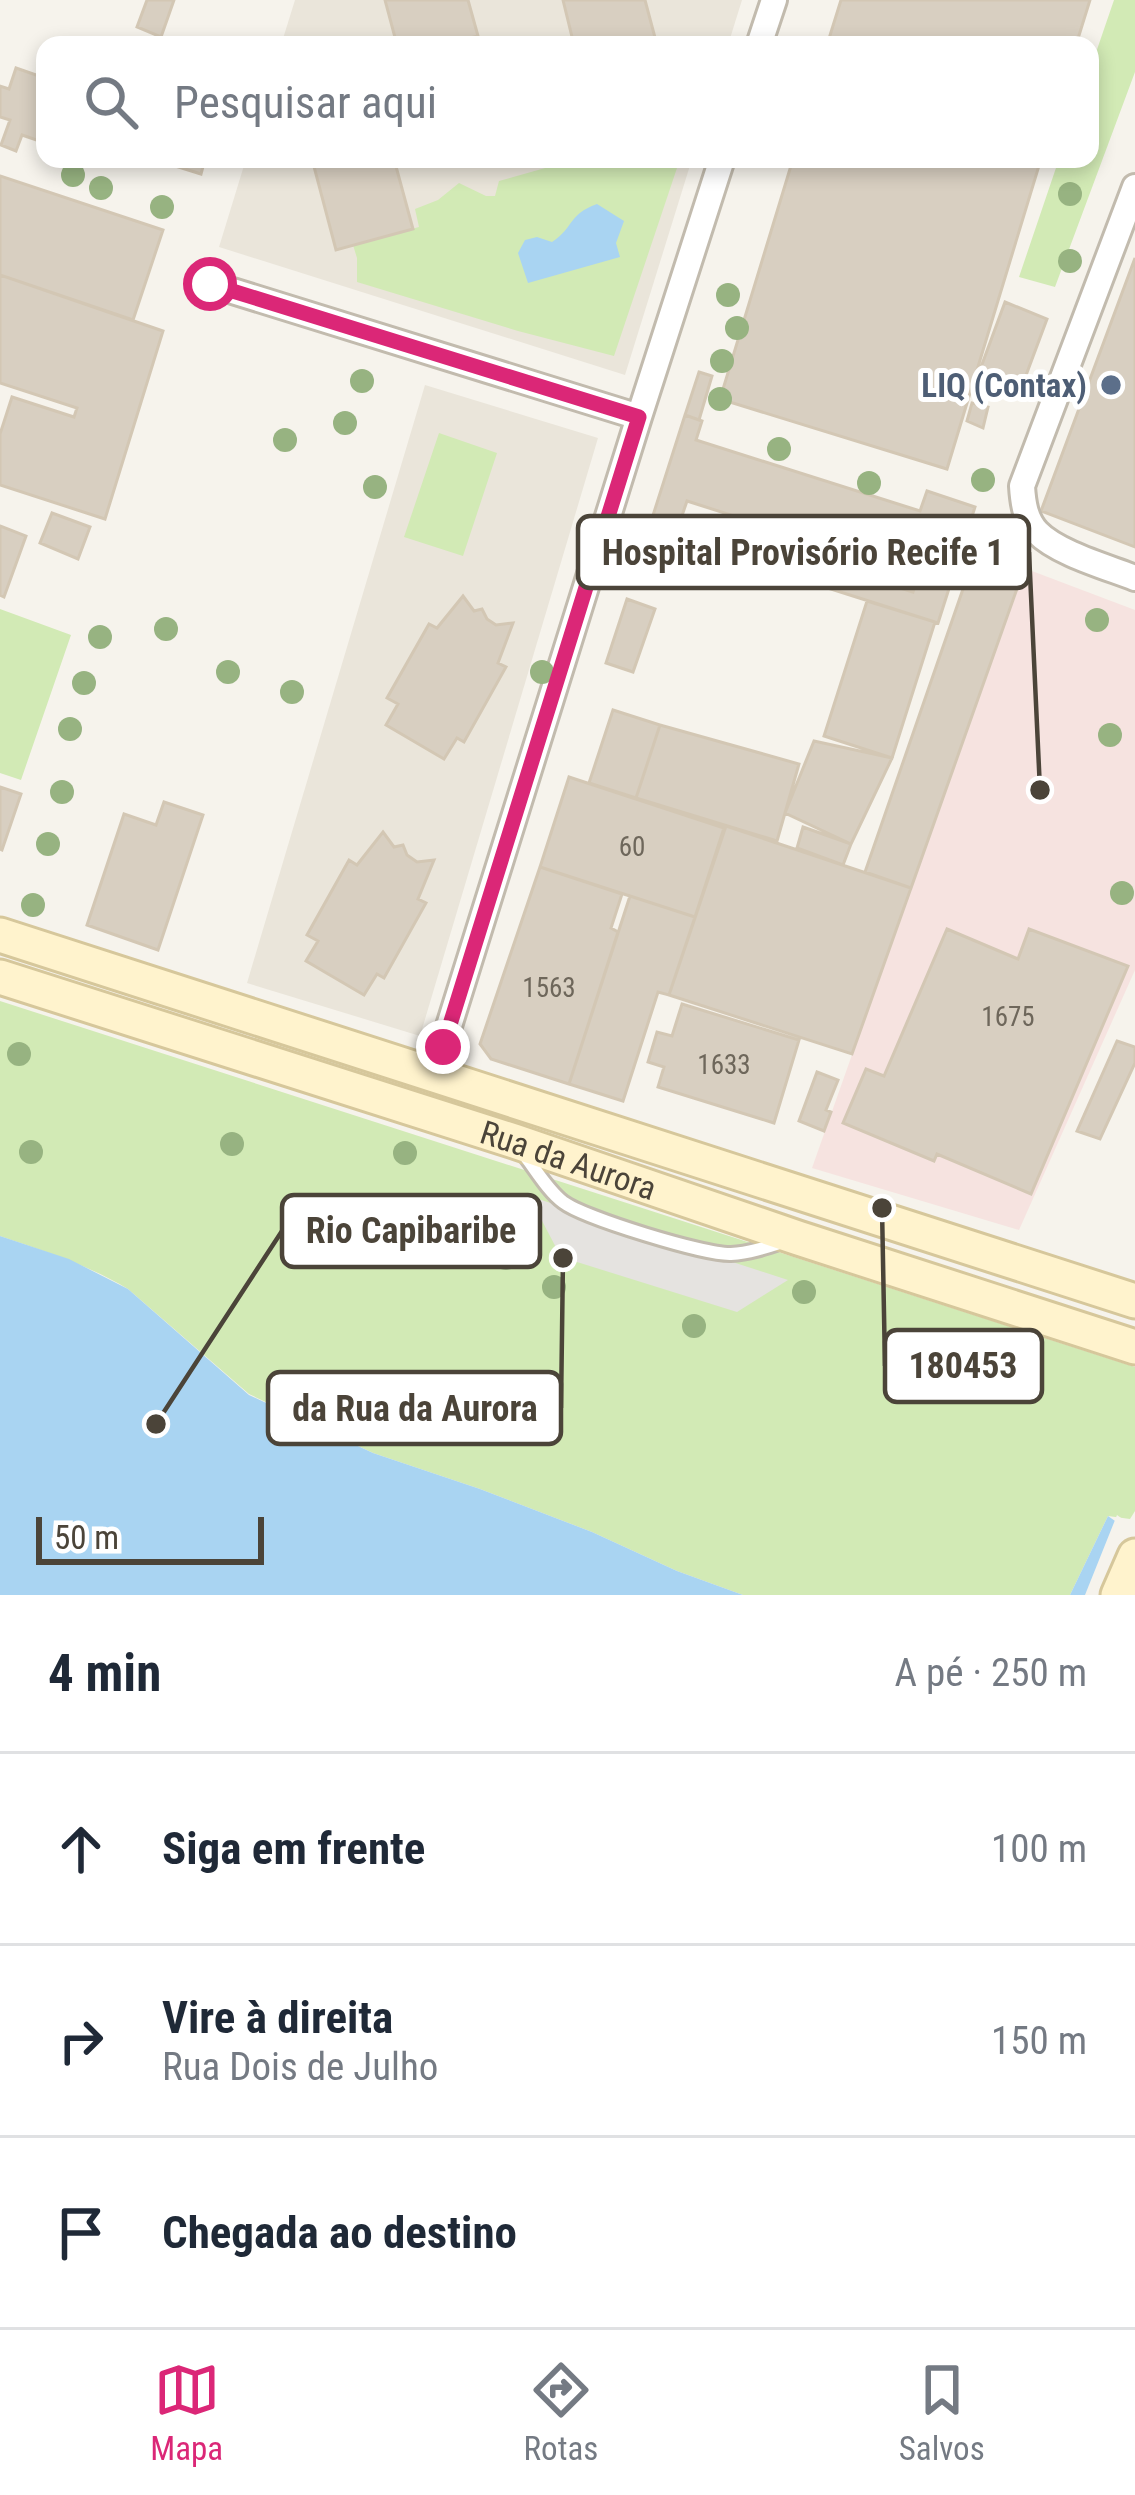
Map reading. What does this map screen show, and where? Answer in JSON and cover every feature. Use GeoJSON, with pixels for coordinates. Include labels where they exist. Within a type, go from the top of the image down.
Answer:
{"type":"FeatureCollection","features":[{"type":"Feature","properties":{"kind":"main road","name":"Rua da Aurora"},"geometry":{"type":"LineString","coordinates":[[0,935],[1135,1301]]}},
{"type":"Feature","properties":{"kind":"main road","name":"Rua da Aurora"},"geometry":{"type":"LineString","coordinates":[[0,976],[1135,1346]]}},
{"type":"Feature","properties":{"kind":"main road"},"geometry":{"type":"LineString","coordinates":[[1118,1595],[1135,1556]]}},
{"type":"Feature","properties":{"kind":"street"},"geometry":{"type":"LineString","coordinates":[[762,36],[774,0]]}},
{"type":"Feature","properties":{"kind":"street"},"geometry":{"type":"LineString","coordinates":[[434,1074],[719,168]]}},
{"type":"Feature","properties":{"kind":"street"},"geometry":{"type":"LineString","coordinates":[[1135,188],[1022,486],[1024,510],[1036,531],[1058,546],[1135,578]]}},
{"type":"Feature","properties":{"kind":"street"},"geometry":{"type":"LineString","coordinates":[[210,284],[639,417]]}},
{"type":"Feature","properties":{"kind":"shaded area"},"geometry":{"type":"Polygon","coordinates":[[[295,0],[742,0],[731,36],[284,36],[295,0]]]}},
{"type":"Feature","properties":{"kind":"shaded area"},"geometry":{"type":"Polygon","coordinates":[[[243,168],[689,168],[625,375],[219,247],[243,168]]]}},
{"type":"Feature","properties":{"kind":"shaded area"},"geometry":{"type":"Polygon","coordinates":[[[425,385],[598,438],[420,1036],[247,983],[425,385]]]}},
{"type":"Feature","properties":{"kind":"shaded area"},"geometry":{"type":"Polygon","coordinates":[[[1024,568],[1135,610],[1135,970],[1019,1230],[812,1168],[1024,568]]]}},
{"type":"Feature","properties":{"kind":"shaded area"},"geometry":{"type":"Polygon","coordinates":[[[529,1196],[788,1280],[737,1312],[561,1257],[529,1196]]]}},
{"type":"Feature","properties":{"kind":"green space"},"geometry":{"type":"Polygon","coordinates":[[[1114,0],[1135,0],[1135,72],[1055,287],[1019,277],[1056,168],[1099,168],[1099,44],[1114,0]]]}},
{"type":"Feature","properties":{"kind":"green space"},"geometry":{"type":"Polygon","coordinates":[[[545,168],[677,168],[614,356],[357,282],[353,245],[419,227],[415,209],[438,200],[459,183],[495,196],[499,181],[545,168]]]}},
{"type":"Feature","properties":{"kind":"green space"},"geometry":{"type":"Polygon","coordinates":[[[439,433],[497,453],[463,556],[404,537],[439,433]]]}},
{"type":"Feature","properties":{"kind":"green space"},"geometry":{"type":"Polygon","coordinates":[[[0,609],[71,635],[21,780],[0,773],[0,609]]]}},
{"type":"Feature","properties":{"kind":"green space"},"geometry":{"type":"Polygon","coordinates":[[[0,1001],[1135,1367],[1135,1511],[1130,1519],[1108,1516],[1070,1595],[743,1595],[480,1489],[373,1453],[249,1394],[128,1289],[82,1266],[0,1236],[0,1001]]]}},
{"type":"Feature","properties":{"kind":"water"},"geometry":{"type":"Polygon","coordinates":[[[597,204],[624,221],[616,243],[620,257],[528,283],[518,253],[525,240],[537,237],[552,242],[581,212],[597,204]]]}},
{"type":"Feature","properties":{"kind":"water"},"geometry":{"type":"Polygon","coordinates":[[[0,1236],[69,1259],[128,1289],[249,1395],[373,1453],[480,1489],[743,1595],[0,1595],[0,1236]]]}},
{"type":"Feature","properties":{"kind":"water"},"geometry":{"type":"Polygon","coordinates":[[[1108,1516],[1135,1535],[1135,1595],[1070,1595],[1108,1516]]]}},
{"type":"Feature","properties":{"kind":"pier"},"geometry":{"type":"Polygon","coordinates":[[[1117,1515],[1135,1528],[1135,1595],[1085,1595],[1117,1515]]]}},
{"type":"Feature","properties":{"kind":"building"},"geometry":{"type":"Polygon","coordinates":[[[147,0],[174,0],[161,36],[137,27],[147,0]]]}},
{"type":"Feature","properties":{"kind":"building"},"geometry":{"type":"Polygon","coordinates":[[[385,0],[468,0],[478,36],[395,36],[385,0]]]}},
{"type":"Feature","properties":{"kind":"building"},"geometry":{"type":"Polygon","coordinates":[[[563,0],[645,0],[655,36],[572,36],[563,0]]]}},
{"type":"Feature","properties":{"kind":"building"},"geometry":{"type":"Polygon","coordinates":[[[841,0],[1090,0],[1079,36],[830,36],[841,0]]]}},
{"type":"Feature","properties":{"kind":"building"},"geometry":{"type":"Polygon","coordinates":[[[16,68],[36,75],[36,140],[22,135],[16,151],[1,145],[10,120],[0,117],[0,86],[9,89],[16,68]]]}},
{"type":"Feature","properties":{"kind":"building"},"geometry":{"type":"Polygon","coordinates":[[[314,168],[396,168],[413,229],[336,250],[314,168]]]}},
{"type":"Feature","properties":{"kind":"building"},"geometry":{"type":"Polygon","coordinates":[[[790,168],[1038,168],[947,469],[720,399],[790,168]]]}},
{"type":"Feature","properties":{"kind":"building"},"geometry":{"type":"Polygon","coordinates":[[[0,176],[163,230],[133,320],[0,275],[0,176]]]}},
{"type":"Feature","properties":{"kind":"building","name":"LIQ (Contax)"},"geometry":{"type":"Polygon","coordinates":[[[1135,258],[1135,547],[1041,511],[1135,258]]]}},
{"type":"Feature","properties":{"kind":"building"},"geometry":{"type":"Polygon","coordinates":[[[0,275],[163,331],[105,519],[0,485],[0,434],[12,397],[74,417],[77,408],[0,383],[0,275]]]}},
{"type":"Feature","properties":{"kind":"building"},"geometry":{"type":"Polygon","coordinates":[[[1005,302],[1047,319],[1019,394],[977,378],[1005,302]]]}},
{"type":"Feature","properties":{"kind":"building"},"geometry":{"type":"Polygon","coordinates":[[[699,372],[712,376],[699,420],[685,415],[699,372]]]}},
{"type":"Feature","properties":{"kind":"building"},"geometry":{"type":"Polygon","coordinates":[[[972,403],[988,407],[983,428],[967,421],[972,403]]]}},
{"type":"Feature","properties":{"kind":"building"},"geometry":{"type":"Polygon","coordinates":[[[685,415],[702,421],[696,440],[920,511],[927,491],[975,507],[938,623],[812,583],[819,562],[913,592],[918,575],[687,501],[674,539],[648,531],[685,415]]]}},
{"type":"Feature","properties":{"kind":"building"},"geometry":{"type":"Polygon","coordinates":[[[52,513],[90,527],[78,559],[40,543],[52,513]]]}},
{"type":"Feature","properties":{"kind":"building"},"geometry":{"type":"Polygon","coordinates":[[[0,526],[26,536],[4,597],[0,595],[0,526]]]}},
{"type":"Feature","properties":{"kind":"building"},"geometry":{"type":"Polygon","coordinates":[[[971,566],[1019,583],[911,888],[865,872],[971,566]]]}},
{"type":"Feature","properties":{"kind":"building"},"geometry":{"type":"Polygon","coordinates":[[[463,596],[474,611],[482,609],[496,625],[513,623],[498,663],[506,667],[464,742],[457,738],[444,759],[386,725],[398,704],[387,698],[429,624],[437,628],[463,596]]]}},
{"type":"Feature","properties":{"kind":"building"},"geometry":{"type":"Polygon","coordinates":[[[627,599],[655,609],[633,672],[606,663],[627,599]]]}},
{"type":"Feature","properties":{"kind":"building"},"geometry":{"type":"Polygon","coordinates":[[[867,601],[935,622],[892,758],[824,736],[867,601]]]}},
{"type":"Feature","properties":{"kind":"building"},"geometry":{"type":"Polygon","coordinates":[[[613,710],[660,725],[636,798],[589,783],[613,710]]]}},
{"type":"Feature","properties":{"kind":"building"},"geometry":{"type":"Polygon","coordinates":[[[660,725],[799,764],[777,841],[636,798],[660,725]]]}},
{"type":"Feature","properties":{"kind":"building"},"geometry":{"type":"Polygon","coordinates":[[[814,741],[892,758],[851,844],[785,813],[814,741]]]}},
{"type":"Feature","properties":{"kind":"building"},"geometry":{"type":"Polygon","coordinates":[[[569,777],[724,828],[695,917],[540,867],[569,777]]]}},
{"type":"Feature","properties":{"kind":"building"},"geometry":{"type":"Polygon","coordinates":[[[0,787],[21,794],[2,850],[0,849],[0,787]]]}},
{"type":"Feature","properties":{"kind":"building"},"geometry":{"type":"Polygon","coordinates":[[[164,802],[203,815],[158,950],[87,925],[124,814],[156,825],[164,802]]]}},
{"type":"Feature","properties":{"kind":"building"},"geometry":{"type":"Polygon","coordinates":[[[726,826],[911,888],[852,1054],[669,995],[726,826]]]}},
{"type":"Feature","properties":{"kind":"building"},"geometry":{"type":"Polygon","coordinates":[[[803,827],[851,844],[843,865],[797,848],[803,827]]]}},
{"type":"Feature","properties":{"kind":"building"},"geometry":{"type":"Polygon","coordinates":[[[383,832],[394,847],[403,845],[417,862],[434,860],[418,899],[426,903],[384,978],[377,974],[364,995],[306,961],[318,941],[307,935],[349,860],[357,865],[383,832]]]}},
{"type":"Feature","properties":{"kind":"building"},"geometry":{"type":"Polygon","coordinates":[[[540,867],[622,894],[611,928],[618,932],[569,1084],[491,1059],[480,1044],[540,867]]]}},
{"type":"Feature","properties":{"kind":"building"},"geometry":{"type":"Polygon","coordinates":[[[630,896],[695,917],[669,995],[658,992],[623,1101],[569,1084],[630,896]]]}},
{"type":"Feature","properties":{"kind":"building"},"geometry":{"type":"Polygon","coordinates":[[[947,929],[1018,959],[1029,929],[1128,966],[1031,1194],[937,1154],[934,1161],[843,1123],[866,1069],[884,1076],[947,929]]]}},
{"type":"Feature","properties":{"kind":"building"},"geometry":{"type":"Polygon","coordinates":[[[682,1004],[799,1040],[774,1123],[658,1087],[664,1067],[648,1062],[657,1032],[672,1036],[682,1004]]]}},
{"type":"Feature","properties":{"kind":"building"},"geometry":{"type":"Polygon","coordinates":[[[1117,1041],[1135,1047],[1135,1063],[1100,1139],[1077,1131],[1117,1041]]]}},
{"type":"Feature","properties":{"kind":"building"},"geometry":{"type":"Polygon","coordinates":[[[817,1072],[838,1080],[826,1110],[831,1112],[824,1131],[799,1121],[817,1072]]]}},
{"type":"Feature","properties":{"kind":"place","name":"LIQ (Contax)"},"geometry":{"type":"Point","coordinates":[1111,385]}},
{"type":"Feature","properties":{"kind":"place","name":"Hospital Provisório Recife 1"},"geometry":{"type":"Point","coordinates":[1040,790]}},
{"type":"Feature","properties":{"kind":"place","name":"180453"},"geometry":{"type":"Point","coordinates":[882,1208]}},
{"type":"Feature","properties":{"kind":"place","name":"da Rua da Aurora"},"geometry":{"type":"Point","coordinates":[563,1258]}},
{"type":"Feature","properties":{"kind":"place","name":"Rio Capibaribe"},"geometry":{"type":"Point","coordinates":[156,1424]}},
{"type":"Feature","properties":{"kind":"route"},"geometry":{"type":"LineString","coordinates":[[210,284],[639,417],[443,1047]]}}]}
